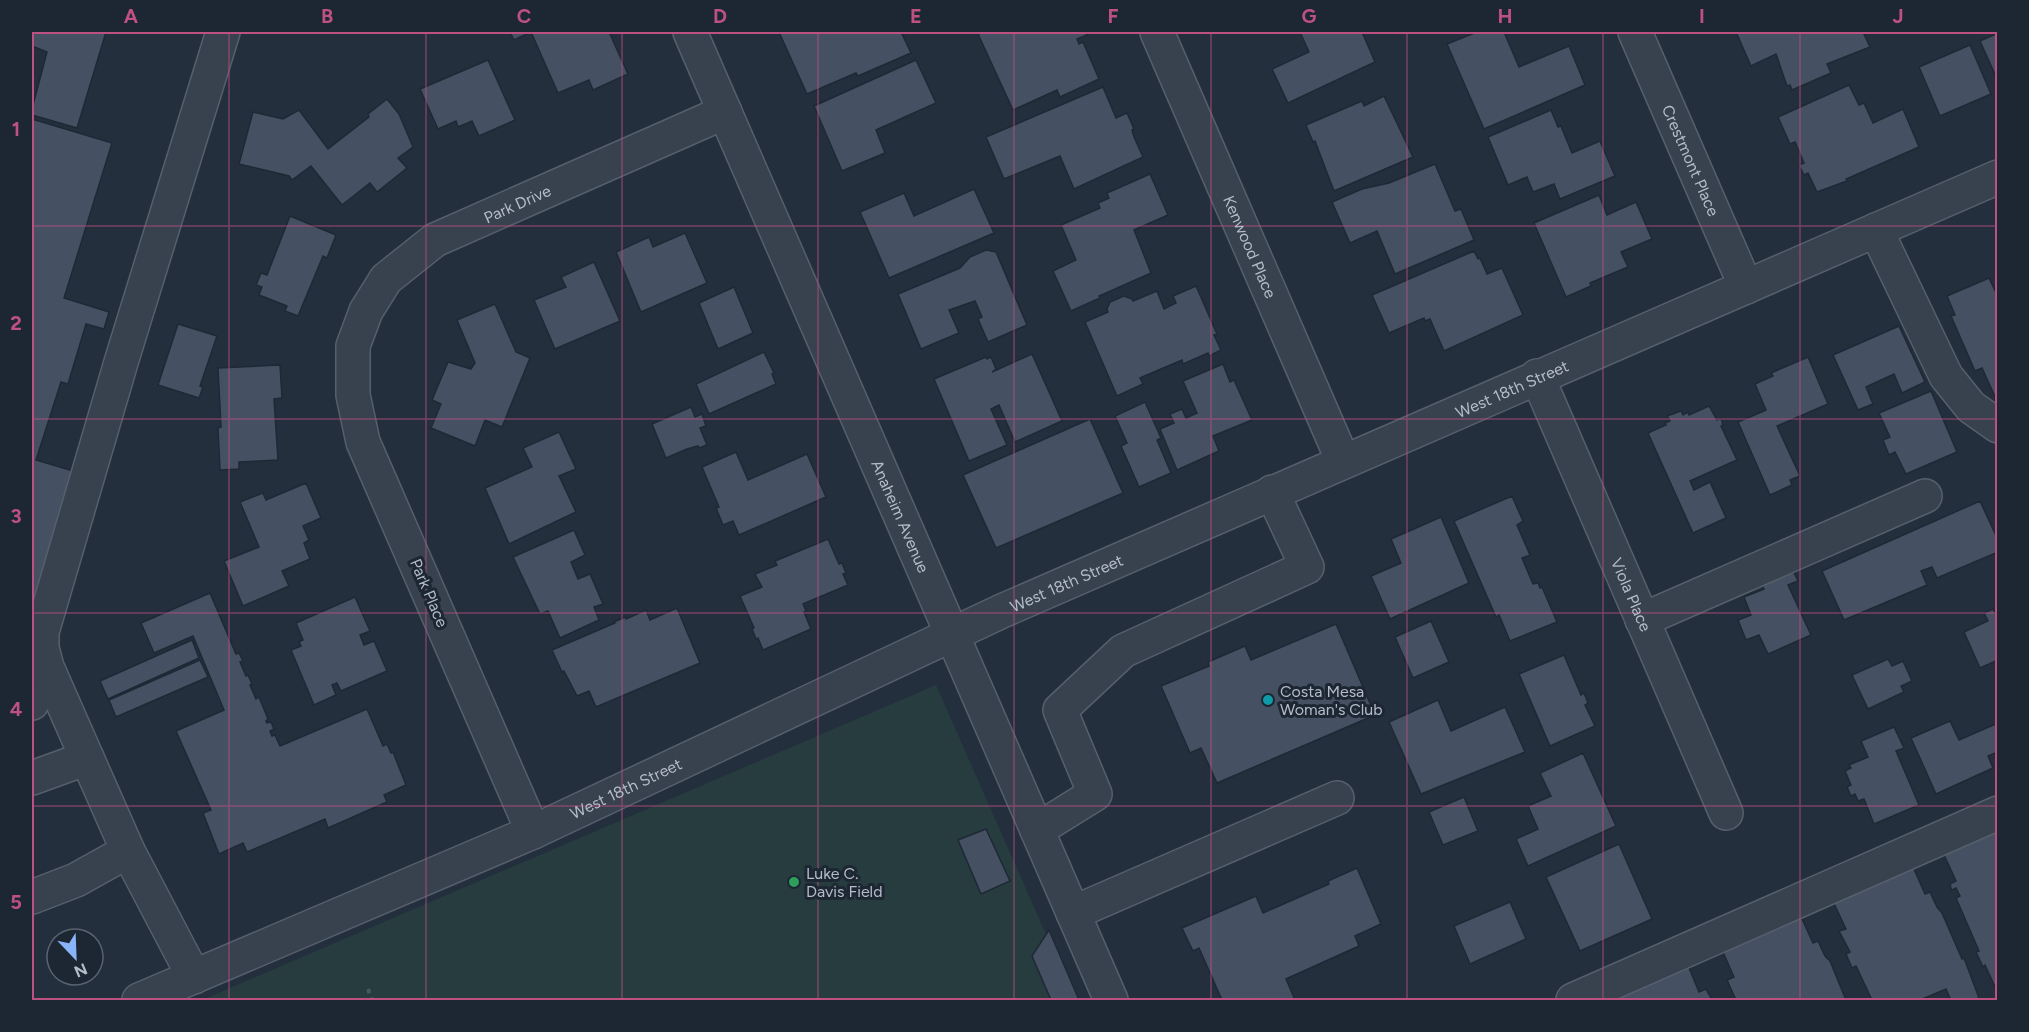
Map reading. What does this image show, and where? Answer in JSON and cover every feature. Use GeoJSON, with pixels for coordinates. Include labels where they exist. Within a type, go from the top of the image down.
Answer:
{"type":"FeatureCollection","features":[{"type":"Feature","properties":{"kind":"street"},"geometry":{"type":"LineString","coordinates":[[194,977],[128,852],[50,674],[42,648],[42,632],[122,359],[223,32]]}},
{"type":"Feature","properties":{"kind":"street","name":"Anaheim Avenue"},"geometry":{"type":"LineString","coordinates":[[690,32],[1111,1000]]}},
{"type":"Feature","properties":{"kind":"street","name":"Kenwood Place"},"geometry":{"type":"LineString","coordinates":[[1157,32],[1343,461]]}},
{"type":"Feature","properties":{"kind":"street","name":"Crestmont Place"},"geometry":{"type":"LineString","coordinates":[[1635,32],[1746,287]]}},
{"type":"Feature","properties":{"kind":"street","name":"Park Drive"},"geometry":{"type":"LineString","coordinates":[[353,346],[366,311],[386,279],[435,240],[725,112]]}},
{"type":"Feature","properties":{"kind":"street","name":"West 18th Street"},"geometry":{"type":"LineString","coordinates":[[139,1000],[533,832],[952,634],[1537,376],[1998,177]]}},
{"type":"Feature","properties":{"kind":"street"},"geometry":{"type":"LineString","coordinates":[[1876,230],[1947,376],[1971,406],[1998,426]]}},
{"type":"Feature","properties":{"kind":"street","name":"Park Place"},"geometry":{"type":"LineString","coordinates":[[353,346],[353,395],[363,441],[533,832]]}},
{"type":"Feature","properties":{"kind":"street","name":"Viola Place"},"geometry":{"type":"LineString","coordinates":[[1537,376],[1726,813]]}},
{"type":"Feature","properties":{"kind":"street"},"geometry":{"type":"LineString","coordinates":[[1037,830],[1095,794],[1060,710],[1123,651],[1307,567],[1272,492]]}},
{"type":"Feature","properties":{"kind":"street"},"geometry":{"type":"LineString","coordinates":[[1642,620],[1925,496]]}},
{"type":"Feature","properties":{"kind":"street"},"geometry":{"type":"LineString","coordinates":[[32,703],[50,674]]}},
{"type":"Feature","properties":{"kind":"street"},"geometry":{"type":"LineString","coordinates":[[32,778],[87,758]]}},
{"type":"Feature","properties":{"kind":"street"},"geometry":{"type":"LineString","coordinates":[[1073,913],[1337,798]]}},
{"type":"Feature","properties":{"kind":"street"},"geometry":{"type":"LineString","coordinates":[[1573,1000],[1998,813]]}},
{"type":"Feature","properties":{"kind":"street"},"geometry":{"type":"LineString","coordinates":[[32,897],[76,880],[128,852]]}},
{"type":"Feature","properties":{"kind":"path"},"geometry":{"type":"LineString","coordinates":[[368,989],[372,1000]]}},
{"type":"Feature","properties":{"kind":"green space"},"geometry":{"type":"Polygon","coordinates":[[[936,685],[1075,1000],[202,1000],[936,685]]]}},
{"type":"Feature","properties":{"kind":"building"},"geometry":{"type":"Polygon","coordinates":[[[32,32],[106,32],[77,128],[32,115],[47,52],[32,46],[32,32]]]}},
{"type":"Feature","properties":{"kind":"building"},"geometry":{"type":"Polygon","coordinates":[[[510,32],[531,32],[514,40],[510,32]]]}},
{"type":"Feature","properties":{"kind":"building"},"geometry":{"type":"Polygon","coordinates":[[[531,32],[609,32],[628,74],[593,90],[589,80],[558,93],[531,32]]]}},
{"type":"Feature","properties":{"kind":"building"},"geometry":{"type":"Polygon","coordinates":[[[779,32],[901,32],[911,53],[858,76],[856,73],[807,94],[779,32]]]}},
{"type":"Feature","properties":{"kind":"building"},"geometry":{"type":"Polygon","coordinates":[[[985,32],[1085,32],[1087,35],[1077,39],[1079,44],[1083,42],[1099,79],[1060,97],[1057,90],[1013,110],[978,34],[985,32]]]}},
{"type":"Feature","properties":{"kind":"building"},"geometry":{"type":"Polygon","coordinates":[[[1300,32],[1362,32],[1375,62],[1288,103],[1272,69],[1309,52],[1300,32]]]}},
{"type":"Feature","properties":{"kind":"building"},"geometry":{"type":"Polygon","coordinates":[[[1477,32],[1504,32],[1519,67],[1569,46],[1585,85],[1484,129],[1447,44],[1477,32]]]}},
{"type":"Feature","properties":{"kind":"building"},"geometry":{"type":"Polygon","coordinates":[[[1736,32],[1863,32],[1870,47],[1827,64],[1831,73],[1792,90],[1790,85],[1787,86],[1776,54],[1751,66],[1736,32]]]}},
{"type":"Feature","properties":{"kind":"building"},"geometry":{"type":"Polygon","coordinates":[[[1998,33],[1998,81],[1980,41],[1998,33]]]}},
{"type":"Feature","properties":{"kind":"building"},"geometry":{"type":"Polygon","coordinates":[[[1970,45],[1991,94],[1940,116],[1919,67],[1970,45]]]}},
{"type":"Feature","properties":{"kind":"building"},"geometry":{"type":"Polygon","coordinates":[[[488,60],[515,120],[479,136],[472,121],[458,127],[456,121],[438,129],[420,89],[488,60]]]}},
{"type":"Feature","properties":{"kind":"building"},"geometry":{"type":"Polygon","coordinates":[[[916,60],[936,103],[876,130],[885,153],[842,171],[814,106],[916,60]]]}},
{"type":"Feature","properties":{"kind":"building"},"geometry":{"type":"Polygon","coordinates":[[[1849,85],[1859,105],[1864,103],[1873,123],[1903,109],[1919,147],[1846,179],[1847,181],[1817,192],[1808,173],[1804,175],[1799,165],[1804,163],[1795,142],[1790,144],[1778,117],[1849,85]]]}},
{"type":"Feature","properties":{"kind":"building"},"geometry":{"type":"Polygon","coordinates":[[[1103,87],[1116,118],[1127,113],[1143,157],[1074,189],[1060,156],[1004,179],[986,137],[1103,87]]]}},
{"type":"Feature","properties":{"kind":"building"},"geometry":{"type":"Polygon","coordinates":[[[1384,96],[1413,157],[1334,191],[1315,141],[1313,142],[1306,125],[1362,101],[1364,106],[1384,96]]]}},
{"type":"Feature","properties":{"kind":"building"},"geometry":{"type":"Polygon","coordinates":[[[387,99],[399,114],[413,147],[398,158],[407,168],[377,192],[370,183],[342,205],[311,166],[292,180],[289,176],[239,164],[253,112],[283,119],[299,110],[328,149],[369,117],[368,114],[387,99]]]}},
{"type":"Feature","properties":{"kind":"building"},"geometry":{"type":"Polygon","coordinates":[[[1551,110],[1558,127],[1561,126],[1572,153],[1600,141],[1615,176],[1560,199],[1554,184],[1533,192],[1527,177],[1508,185],[1488,137],[1551,110]]]}},
{"type":"Feature","properties":{"kind":"building"},"geometry":{"type":"Polygon","coordinates":[[[32,119],[112,143],[64,298],[109,312],[104,329],[86,324],[68,384],[61,382],[36,460],[80,473],[32,631],[32,119]]]}},
{"type":"Feature","properties":{"kind":"building"},"geometry":{"type":"Polygon","coordinates":[[[1435,164],[1455,211],[1461,209],[1474,240],[1395,274],[1377,231],[1350,243],[1332,202],[1362,189],[1389,183],[1435,164]]]}},
{"type":"Feature","properties":{"kind":"building"},"geometry":{"type":"Polygon","coordinates":[[[1150,174],[1168,215],[1134,230],[1151,273],[1071,311],[1053,271],[1076,260],[1061,225],[1100,208],[1098,203],[1109,198],[1107,193],[1150,174]]]}},
{"type":"Feature","properties":{"kind":"building"},"geometry":{"type":"Polygon","coordinates":[[[974,189],[994,233],[889,278],[860,212],[904,193],[914,216],[974,189]]]}},
{"type":"Feature","properties":{"kind":"building"},"geometry":{"type":"Polygon","coordinates":[[[1599,195],[1607,215],[1636,202],[1652,239],[1621,252],[1628,267],[1590,283],[1591,286],[1566,297],[1534,223],[1599,195]]]}},
{"type":"Feature","properties":{"kind":"building"},"geometry":{"type":"Polygon","coordinates":[[[290,216],[336,235],[327,258],[323,256],[298,316],[285,311],[287,306],[259,295],[262,287],[256,285],[261,273],[267,275],[290,216]]]}},
{"type":"Feature","properties":{"kind":"building"},"geometry":{"type":"Polygon","coordinates":[[[685,233],[707,283],[641,312],[616,252],[649,237],[653,247],[685,233]]]}},
{"type":"Feature","properties":{"kind":"building"},"geometry":{"type":"Polygon","coordinates":[[[986,250],[996,252],[1027,325],[988,342],[978,319],[982,317],[975,301],[949,310],[959,333],[921,349],[898,294],[960,268],[970,257],[986,250]]]}},
{"type":"Feature","properties":{"kind":"building"},"geometry":{"type":"Polygon","coordinates":[[[1474,251],[1487,274],[1502,268],[1523,315],[1444,351],[1430,319],[1425,321],[1424,318],[1389,333],[1372,295],[1474,251]]]}},
{"type":"Feature","properties":{"kind":"building"},"geometry":{"type":"Polygon","coordinates":[[[594,262],[620,321],[555,349],[534,300],[566,287],[561,277],[594,262]]]}},
{"type":"Feature","properties":{"kind":"building"},"geometry":{"type":"Polygon","coordinates":[[[1989,278],[1998,297],[1997,401],[1982,368],[1975,371],[1951,316],[1955,315],[1947,296],[1989,278]]]}},
{"type":"Feature","properties":{"kind":"building"},"geometry":{"type":"Polygon","coordinates":[[[1196,286],[1217,334],[1214,335],[1221,350],[1183,364],[1182,360],[1140,378],[1143,384],[1117,396],[1085,322],[1108,312],[1110,302],[1124,296],[1133,301],[1157,291],[1164,309],[1176,303],[1173,296],[1196,286]]]}},
{"type":"Feature","properties":{"kind":"building"},"geometry":{"type":"Polygon","coordinates":[[[734,287],[753,333],[718,349],[699,303],[734,287]]]}},
{"type":"Feature","properties":{"kind":"building"},"geometry":{"type":"Polygon","coordinates":[[[495,304],[516,352],[530,358],[502,427],[485,420],[475,446],[431,428],[441,404],[432,400],[448,362],[471,369],[475,363],[457,320],[495,304]]]}},
{"type":"Feature","properties":{"kind":"building"},"geometry":{"type":"Polygon","coordinates":[[[178,324],[217,336],[200,386],[203,387],[199,398],[158,385],[178,324]]]}},
{"type":"Feature","properties":{"kind":"building"},"geometry":{"type":"Polygon","coordinates":[[[1899,326],[1925,382],[1902,393],[1894,374],[1866,387],[1873,404],[1858,410],[1833,355],[1899,326]]]}},
{"type":"Feature","properties":{"kind":"building"},"geometry":{"type":"Polygon","coordinates":[[[764,352],[774,373],[772,374],[776,384],[709,414],[696,384],[764,352]]]}},
{"type":"Feature","properties":{"kind":"building"},"geometry":{"type":"Polygon","coordinates":[[[1032,354],[1062,421],[1015,442],[999,405],[991,409],[1007,445],[969,461],[934,379],[986,357],[987,359],[991,357],[996,369],[992,372],[1032,354]]]}},
{"type":"Feature","properties":{"kind":"building"},"geometry":{"type":"Polygon","coordinates":[[[1808,357],[1828,404],[1777,426],[1800,476],[1790,480],[1792,485],[1770,495],[1738,422],[1766,410],[1755,384],[1773,376],[1771,373],[1808,357]]]}},
{"type":"Feature","properties":{"kind":"building"},"geometry":{"type":"Polygon","coordinates":[[[1223,364],[1230,382],[1234,380],[1252,420],[1213,436],[1219,451],[1177,470],[1160,429],[1174,423],[1170,414],[1182,409],[1186,418],[1197,413],[1183,381],[1223,364]]]}},
{"type":"Feature","properties":{"kind":"building"},"geometry":{"type":"Polygon","coordinates":[[[280,365],[282,398],[274,399],[278,460],[239,462],[239,469],[220,470],[218,428],[221,427],[218,368],[280,365]]]}},
{"type":"Feature","properties":{"kind":"building"},"geometry":{"type":"Polygon","coordinates":[[[1931,391],[1957,452],[1906,474],[1895,452],[1889,455],[1883,440],[1890,437],[1879,413],[1931,391]]]}},
{"type":"Feature","properties":{"kind":"building"},"geometry":{"type":"Polygon","coordinates":[[[1145,402],[1161,438],[1157,440],[1171,473],[1139,487],[1121,446],[1127,443],[1115,416],[1145,402]]]}},
{"type":"Feature","properties":{"kind":"building"},"geometry":{"type":"Polygon","coordinates":[[[1709,406],[1717,420],[1721,418],[1723,425],[1721,426],[1737,460],[1690,481],[1694,490],[1710,482],[1726,518],[1693,533],[1648,433],[1666,425],[1665,423],[1670,421],[1667,416],[1681,411],[1683,415],[1688,412],[1689,415],[1709,406]]]}},
{"type":"Feature","properties":{"kind":"building"},"geometry":{"type":"Polygon","coordinates":[[[691,407],[695,417],[702,414],[706,426],[700,428],[707,445],[687,449],[666,458],[652,424],[691,407]]]}},
{"type":"Feature","properties":{"kind":"building"},"geometry":{"type":"Polygon","coordinates":[[[1090,419],[1123,493],[996,548],[963,475],[1090,419]]]}},
{"type":"Feature","properties":{"kind":"building"},"geometry":{"type":"Polygon","coordinates":[[[559,432],[576,469],[559,476],[576,512],[509,544],[485,488],[532,467],[523,448],[559,432]]]}},
{"type":"Feature","properties":{"kind":"building"},"geometry":{"type":"Polygon","coordinates":[[[736,452],[748,480],[807,454],[826,497],[739,535],[733,521],[723,525],[716,508],[719,507],[702,467],[736,452]]]}},
{"type":"Feature","properties":{"kind":"building"},"geometry":{"type":"Polygon","coordinates":[[[306,483],[321,518],[303,526],[309,540],[304,543],[310,559],[282,571],[289,586],[243,606],[224,561],[259,547],[240,502],[263,493],[266,500],[306,483]]]}},
{"type":"Feature","properties":{"kind":"building"},"geometry":{"type":"Polygon","coordinates":[[[1512,496],[1523,521],[1517,525],[1530,555],[1522,558],[1533,584],[1538,583],[1540,588],[1542,587],[1557,622],[1510,641],[1499,615],[1496,617],[1454,521],[1512,496]]]}},
{"type":"Feature","properties":{"kind":"building"},"geometry":{"type":"Polygon","coordinates":[[[1980,501],[1998,540],[1998,552],[1937,578],[1932,567],[1921,571],[1927,585],[1844,620],[1822,571],[1980,501]]]}},
{"type":"Feature","properties":{"kind":"building"},"geometry":{"type":"Polygon","coordinates":[[[1441,517],[1469,583],[1390,619],[1371,576],[1401,563],[1391,539],[1441,517]]]}},
{"type":"Feature","properties":{"kind":"building"},"geometry":{"type":"Polygon","coordinates":[[[574,530],[585,555],[571,562],[578,579],[590,574],[603,604],[594,607],[599,620],[560,638],[548,611],[540,614],[513,557],[574,530]]]}},
{"type":"Feature","properties":{"kind":"building"},"geometry":{"type":"Polygon","coordinates":[[[828,539],[839,564],[842,563],[846,573],[843,574],[848,585],[803,604],[811,629],[763,650],[758,638],[756,639],[752,629],[754,628],[740,596],[762,587],[755,574],[777,565],[775,561],[828,539]]]}},
{"type":"Feature","properties":{"kind":"building"},"geometry":{"type":"Polygon","coordinates":[[[1787,558],[1798,581],[1788,585],[1811,635],[1768,654],[1759,635],[1746,640],[1738,620],[1751,615],[1744,597],[1764,589],[1756,571],[1787,558]]]}},
{"type":"Feature","properties":{"kind":"building"},"geometry":{"type":"Polygon","coordinates":[[[210,593],[236,654],[239,653],[243,661],[240,662],[252,684],[250,685],[256,699],[259,697],[268,719],[266,721],[271,722],[274,729],[270,731],[272,736],[275,735],[280,746],[367,709],[383,746],[387,744],[391,753],[393,752],[406,785],[384,795],[387,802],[328,828],[325,819],[247,852],[243,843],[219,854],[203,813],[211,810],[176,731],[224,710],[193,636],[154,653],[141,623],[210,593]]]}},
{"type":"Feature","properties":{"kind":"building"},"geometry":{"type":"Polygon","coordinates":[[[355,597],[370,631],[360,635],[364,645],[374,641],[387,671],[341,691],[337,683],[332,685],[336,695],[314,705],[291,650],[301,646],[299,642],[303,640],[296,623],[355,597]]]}},
{"type":"Feature","properties":{"kind":"building"},"geometry":{"type":"Polygon","coordinates":[[[677,608],[700,663],[596,707],[589,691],[577,696],[552,650],[625,617],[626,619],[646,610],[650,620],[677,608]]]}},
{"type":"Feature","properties":{"kind":"building"},"geometry":{"type":"Polygon","coordinates":[[[1993,609],[1998,617],[1998,660],[1980,668],[1964,632],[1988,621],[1984,613],[1993,609]]]}},
{"type":"Feature","properties":{"kind":"building"},"geometry":{"type":"Polygon","coordinates":[[[1431,621],[1449,662],[1413,678],[1395,637],[1431,621]]]}},
{"type":"Feature","properties":{"kind":"building","name":"Costa Mesa Woman's Club"},"geometry":{"type":"Polygon","coordinates":[[[1336,624],[1375,715],[1217,783],[1201,748],[1190,753],[1161,686],[1209,666],[1208,662],[1245,646],[1251,660],[1336,624]]]}},
{"type":"Feature","properties":{"kind":"building"},"geometry":{"type":"Polygon","coordinates":[[[192,640],[199,658],[108,699],[100,681],[192,640]]]}},
{"type":"Feature","properties":{"kind":"building"},"geometry":{"type":"Polygon","coordinates":[[[1564,655],[1581,695],[1584,693],[1588,703],[1585,705],[1595,726],[1550,746],[1519,674],[1564,655]]]}},
{"type":"Feature","properties":{"kind":"building"},"geometry":{"type":"Polygon","coordinates":[[[1888,659],[1892,666],[1903,661],[1912,681],[1901,686],[1904,692],[1868,709],[1852,675],[1888,659]]]}},
{"type":"Feature","properties":{"kind":"building"},"geometry":{"type":"Polygon","coordinates":[[[200,660],[208,677],[116,717],[109,700],[200,660]]]}},
{"type":"Feature","properties":{"kind":"building"},"geometry":{"type":"Polygon","coordinates":[[[1438,700],[1451,731],[1505,707],[1525,752],[1421,794],[1389,722],[1438,700]]]}},
{"type":"Feature","properties":{"kind":"building"},"geometry":{"type":"Polygon","coordinates":[[[1950,721],[1959,740],[1998,723],[1998,752],[1988,756],[1993,768],[1936,794],[1911,738],[1950,721]]]}},
{"type":"Feature","properties":{"kind":"building"},"geometry":{"type":"Polygon","coordinates":[[[1894,727],[1904,748],[1896,751],[1919,805],[1874,824],[1864,799],[1858,801],[1855,794],[1851,796],[1847,787],[1851,785],[1845,771],[1851,768],[1849,765],[1868,757],[1861,741],[1894,727]]]}},
{"type":"Feature","properties":{"kind":"building"},"geometry":{"type":"Polygon","coordinates":[[[1583,753],[1616,826],[1528,866],[1516,839],[1538,829],[1528,806],[1551,796],[1540,773],[1583,753]]]}},
{"type":"Feature","properties":{"kind":"building"},"geometry":{"type":"Polygon","coordinates":[[[1464,797],[1478,831],[1443,845],[1429,812],[1464,797]]]}},
{"type":"Feature","properties":{"kind":"building"},"geometry":{"type":"Polygon","coordinates":[[[1998,821],[1998,989],[1996,989],[1976,952],[1979,951],[1956,898],[1960,896],[1956,888],[1952,890],[1951,888],[1950,884],[1956,881],[1940,846],[1998,821]]]}},
{"type":"Feature","properties":{"kind":"building"},"geometry":{"type":"Polygon","coordinates":[[[986,829],[1010,881],[981,894],[958,840],[986,829]]]}},
{"type":"Feature","properties":{"kind":"building"},"geometry":{"type":"Polygon","coordinates":[[[1619,844],[1652,919],[1580,951],[1546,877],[1619,844]]]}},
{"type":"Feature","properties":{"kind":"building"},"geometry":{"type":"Polygon","coordinates":[[[1910,860],[1925,894],[1930,892],[1942,913],[1962,959],[1964,958],[1979,998],[1951,1000],[1946,989],[1920,1000],[1867,1000],[1871,998],[1856,966],[1852,968],[1846,954],[1850,952],[1839,931],[1846,929],[1830,895],[1910,860]]]}},
{"type":"Feature","properties":{"kind":"building"},"geometry":{"type":"Polygon","coordinates":[[[1357,868],[1381,924],[1355,936],[1359,946],[1286,979],[1295,1000],[1222,1000],[1199,948],[1193,951],[1182,928],[1256,896],[1263,913],[1329,884],[1328,881],[1357,868]]]}},
{"type":"Feature","properties":{"kind":"building"},"geometry":{"type":"Polygon","coordinates":[[[1510,902],[1526,939],[1470,964],[1454,926],[1510,902]]]}},
{"type":"Feature","properties":{"kind":"building"},"geometry":{"type":"Polygon","coordinates":[[[1797,908],[1813,943],[1818,941],[1830,961],[1846,1000],[1736,1000],[1727,980],[1734,977],[1719,943],[1797,908]]]}},
{"type":"Feature","properties":{"kind":"building"},"geometry":{"type":"Polygon","coordinates":[[[1049,930],[1079,1000],[1051,1000],[1032,956],[1049,930]]]}},
{"type":"Feature","properties":{"kind":"building"},"geometry":{"type":"Polygon","coordinates":[[[1685,958],[1699,992],[1706,989],[1712,1000],[1611,1000],[1685,958]]]}},
{"type":"Feature","properties":{"kind":"place","name":"Costa Mesa Woman's Club"},"geometry":{"type":"Point","coordinates":[1268,700]}},
{"type":"Feature","properties":{"kind":"place","name":"Luke C. Davis Field"},"geometry":{"type":"Point","coordinates":[794,882]}}]}
